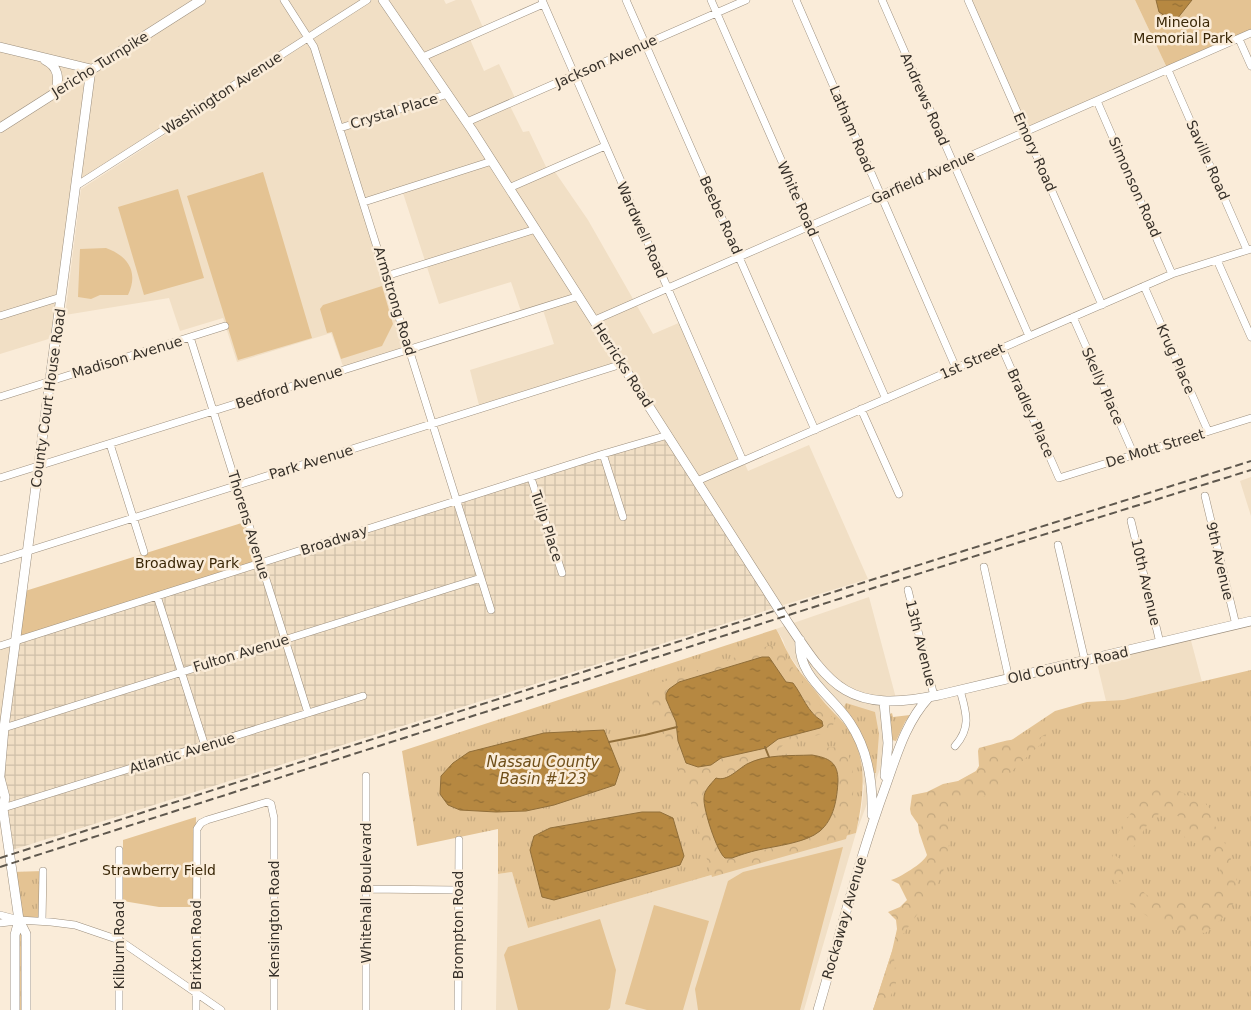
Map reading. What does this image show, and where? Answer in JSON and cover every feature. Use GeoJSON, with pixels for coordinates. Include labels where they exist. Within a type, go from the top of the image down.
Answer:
{"type":"FeatureCollection","features":[{"type":"Feature","properties":{"kind":"main road","name":"Jericho Turnpike"},"geometry":{"type":"LineString","coordinates":[[0,128],[201,0]]}},
{"type":"Feature","properties":{"kind":"main road","name":"Herricks Road"},"geometry":{"type":"LineString","coordinates":[[383,0],[467,122],[820,670],[842,689],[867,699],[884,702]]}},
{"type":"Feature","properties":{"kind":"main road"},"geometry":{"type":"LineString","coordinates":[[0,47],[91,69]]}},
{"type":"Feature","properties":{"kind":"main road"},"geometry":{"type":"LineString","coordinates":[[29,54],[53,65],[58,74],[56,92]]}},
{"type":"Feature","properties":{"kind":"main road","name":"County Court House Road"},"geometry":{"type":"LineString","coordinates":[[19,920],[1,808],[5,798],[0,777],[2,728],[16,641],[91,69]]}},
{"type":"Feature","properties":{"kind":"main road","name":"Old Country Road"},"geometry":{"type":"LineString","coordinates":[[884,702],[932,697],[1251,621]]}},
{"type":"Feature","properties":{"kind":"main road","name":"Rockaway Avenue"},"geometry":{"type":"LineString","coordinates":[[800,640],[803,667],[810,678],[837,706],[851,724],[865,753],[873,799],[872,827]]}},
{"type":"Feature","properties":{"kind":"main road","name":"Rockaway Avenue"},"geometry":{"type":"LineString","coordinates":[[818,1010],[872,827],[902,739],[915,715],[932,697]]}},
{"type":"Feature","properties":{"kind":"main road","name":"Rockaway Avenue"},"geometry":{"type":"LineString","coordinates":[[883,794],[888,758],[884,702]]}},
{"type":"Feature","properties":{"kind":"main road"},"geometry":{"type":"LineString","coordinates":[[15,1010],[15,935],[19,920]]}},
{"type":"Feature","properties":{"kind":"main road"},"geometry":{"type":"LineString","coordinates":[[19,920],[26,934],[26,1010]]}},
{"type":"Feature","properties":{"kind":"street","name":"Armstrong Road"},"geometry":{"type":"LineString","coordinates":[[284,0],[314,47],[491,610]]}},
{"type":"Feature","properties":{"kind":"street","name":"Washington Avenue"},"geometry":{"type":"LineString","coordinates":[[76,186],[367,0]]}},
{"type":"Feature","properties":{"kind":"street","name":"Beebe Road"},"geometry":{"type":"LineString","coordinates":[[626,0],[815,430]]}},
{"type":"Feature","properties":{"kind":"street","name":"White Road"},"geometry":{"type":"LineString","coordinates":[[711,0],[886,399]]}},
{"type":"Feature","properties":{"kind":"street","name":"Jackson Avenue"},"geometry":{"type":"LineString","coordinates":[[467,122],[746,0]]}},
{"type":"Feature","properties":{"kind":"street","name":"Latham Road"},"geometry":{"type":"LineString","coordinates":[[796,0],[956,368]]}},
{"type":"Feature","properties":{"kind":"street","name":"Andrews Road"},"geometry":{"type":"LineString","coordinates":[[882,0],[1029,336]]}},
{"type":"Feature","properties":{"kind":"street","name":"Emory Road"},"geometry":{"type":"LineString","coordinates":[[968,0],[1102,305]]}},
{"type":"Feature","properties":{"kind":"street"},"geometry":{"type":"LineString","coordinates":[[423,56],[542,2]]}},
{"type":"Feature","properties":{"kind":"street","name":"Wardwell Road"},"geometry":{"type":"LineString","coordinates":[[542,2],[743,461]]}},
{"type":"Feature","properties":{"kind":"street","name":"Garfield Avenue"},"geometry":{"type":"LineString","coordinates":[[594,320],[1251,33]]}},
{"type":"Feature","properties":{"kind":"street"},"geometry":{"type":"LineString","coordinates":[[1239,39],[1251,66]]}},
{"type":"Feature","properties":{"kind":"street","name":"Saville Road"},"geometry":{"type":"LineString","coordinates":[[1168,70],[1249,250]]}},
{"type":"Feature","properties":{"kind":"street","name":"Crystal Place"},"geometry":{"type":"LineString","coordinates":[[340,128],[448,94]]}},
{"type":"Feature","properties":{"kind":"street","name":"Simonson Road"},"geometry":{"type":"LineString","coordinates":[[1097,101],[1172,274]]}},
{"type":"Feature","properties":{"kind":"street"},"geometry":{"type":"LineString","coordinates":[[509,188],[606,146]]}},
{"type":"Feature","properties":{"kind":"street"},"geometry":{"type":"LineString","coordinates":[[364,202],[492,161]]}},
{"type":"Feature","properties":{"kind":"street"},"geometry":{"type":"LineString","coordinates":[[386,276],[536,229]]}},
{"type":"Feature","properties":{"kind":"street","name":"1st Street"},"geometry":{"type":"LineString","coordinates":[[697,481],[1172,274],[1249,250]]}},
{"type":"Feature","properties":{"kind":"street"},"geometry":{"type":"LineString","coordinates":[[1217,260],[1251,337]]}},
{"type":"Feature","properties":{"kind":"street","name":"Krug Place"},"geometry":{"type":"LineString","coordinates":[[1144,286],[1208,431]]}},
{"type":"Feature","properties":{"kind":"street","name":"Bedford Avenue"},"geometry":{"type":"LineString","coordinates":[[0,478],[579,296]]}},
{"type":"Feature","properties":{"kind":"street"},"geometry":{"type":"LineString","coordinates":[[0,316],[61,297]]}},
{"type":"Feature","properties":{"kind":"street","name":"Skelly Place"},"geometry":{"type":"LineString","coordinates":[[1073,317],[1134,455]]}},
{"type":"Feature","properties":{"kind":"street","name":"Madison Avenue"},"geometry":{"type":"LineString","coordinates":[[0,397],[225,326]]}},
{"type":"Feature","properties":{"kind":"street","name":"Thorens Avenue"},"geometry":{"type":"LineString","coordinates":[[190,337],[308,713]]}},
{"type":"Feature","properties":{"kind":"street","name":"Bradley Place"},"geometry":{"type":"LineString","coordinates":[[1002,348],[1059,478]]}},
{"type":"Feature","properties":{"kind":"street","name":"Park Avenue"},"geometry":{"type":"LineString","coordinates":[[0,560],[622,364]]}},
{"type":"Feature","properties":{"kind":"street"},"geometry":{"type":"LineString","coordinates":[[862,410],[899,494]]}},
{"type":"Feature","properties":{"kind":"street","name":"De Mott Street"},"geometry":{"type":"LineString","coordinates":[[1059,478],[1251,418]]}},
{"type":"Feature","properties":{"kind":"street","name":"Broadway"},"geometry":{"type":"LineString","coordinates":[[0,646],[668,435]]}},
{"type":"Feature","properties":{"kind":"street"},"geometry":{"type":"LineString","coordinates":[[110,444],[144,552]]}},
{"type":"Feature","properties":{"kind":"street"},"geometry":{"type":"LineString","coordinates":[[603,454],[623,517]]}},
{"type":"Feature","properties":{"kind":"street","name":"Tulip Place"},"geometry":{"type":"LineString","coordinates":[[531,478],[562,574]]}},
{"type":"Feature","properties":{"kind":"street","name":"9th Avenue"},"geometry":{"type":"LineString","coordinates":[[1205,496],[1236,625]]}},
{"type":"Feature","properties":{"kind":"street","name":"10th Avenue"},"geometry":{"type":"LineString","coordinates":[[1131,521],[1160,643]]}},
{"type":"Feature","properties":{"kind":"street"},"geometry":{"type":"LineString","coordinates":[[1058,545],[1085,661]]}},
{"type":"Feature","properties":{"kind":"street"},"geometry":{"type":"LineString","coordinates":[[984,567],[1009,679]]}},
{"type":"Feature","properties":{"kind":"street","name":"Fulton Avenue"},"geometry":{"type":"LineString","coordinates":[[2,728],[481,578]]}},
{"type":"Feature","properties":{"kind":"street","name":"13th Avenue"},"geometry":{"type":"LineString","coordinates":[[908,590],[932,697]]}},
{"type":"Feature","properties":{"kind":"street"},"geometry":{"type":"LineString","coordinates":[[157,596],[205,746]]}},
{"type":"Feature","properties":{"kind":"street"},"geometry":{"type":"LineString","coordinates":[[955,746],[965,733],[966,727],[965,710],[960,690]]}},
{"type":"Feature","properties":{"kind":"street","name":"Atlantic Avenue"},"geometry":{"type":"LineString","coordinates":[[1,808],[363,696]]}},
{"type":"Feature","properties":{"kind":"street","name":"Whitehall Boulevard"},"geometry":{"type":"LineString","coordinates":[[366,776],[366,1010]]}},
{"type":"Feature","properties":{"kind":"street","name":"Kensington Road"},"geometry":{"type":"LineString","coordinates":[[231,813],[267,802],[271,804],[273,809],[274,1010]]}},
{"type":"Feature","properties":{"kind":"street","name":"Brixton Road"},"geometry":{"type":"LineString","coordinates":[[196,1010],[197,829],[201,823],[231,813]]}},
{"type":"Feature","properties":{"kind":"street","name":"Brompton Road"},"geometry":{"type":"LineString","coordinates":[[458,1010],[459,840]]}},
{"type":"Feature","properties":{"kind":"street","name":"Kilburn Road"},"geometry":{"type":"LineString","coordinates":[[119,850],[119,1010]]}},
{"type":"Feature","properties":{"kind":"street"},"geometry":{"type":"LineString","coordinates":[[42,921],[43,871]]}},
{"type":"Feature","properties":{"kind":"street"},"geometry":{"type":"LineString","coordinates":[[366,889],[458,890]]}},
{"type":"Feature","properties":{"kind":"street"},"geometry":{"type":"LineString","coordinates":[[0,914],[19,920]]}},
{"type":"Feature","properties":{"kind":"street"},"geometry":{"type":"LineString","coordinates":[[0,923],[19,920],[75,925],[119,940],[221,1010]]}},
{"type":"Feature","properties":{"kind":"shaded area"},"geometry":{"type":"Polygon","coordinates":[[[0,0],[444,0],[446,4],[456,0],[471,0],[484,30],[469,37],[484,71],[499,64],[516,100],[509,104],[523,132],[529,131],[548,171],[553,169],[588,220],[653,334],[681,322],[748,471],[809,445],[868,579],[777,607],[622,364],[480,409],[470,370],[554,344],[543,310],[523,317],[511,282],[439,304],[402,190],[363,202],[408,349],[344,369],[331,333],[237,362],[223,318],[180,331],[169,298],[65,315],[81,189],[310,41],[309,38],[76,186],[55,337],[0,354],[0,0]]]}},
{"type":"Feature","properties":{"kind":"shaded area"},"geometry":{"type":"Polygon","coordinates":[[[968,0],[1135,0],[1168,70],[1026,132],[968,0]]]}},
{"type":"Feature","properties":{"kind":"shaded area"},"geometry":{"type":"Polygon","coordinates":[[[668,436],[777,607],[9,851],[0,778],[16,641],[668,436]]]}},
{"type":"Feature","properties":{"kind":"shaded area"},"geometry":{"type":"Polygon","coordinates":[[[1251,477],[1251,516],[1240,481],[1251,477]]]}},
{"type":"Feature","properties":{"kind":"shaded area"},"geometry":{"type":"Polygon","coordinates":[[[869,597],[897,702],[884,702],[889,745],[856,833],[864,786],[835,713],[819,697],[787,652],[783,640],[776,629],[869,597]]]}},
{"type":"Feature","properties":{"kind":"shaded area"},"geometry":{"type":"Polygon","coordinates":[[[1190,637],[1202,682],[1123,700],[1106,701],[1096,659],[1190,637]]]}},
{"type":"Feature","properties":{"kind":"shaded area"},"geometry":{"type":"Polygon","coordinates":[[[16,641],[0,775],[0,646],[16,641]]]}},
{"type":"Feature","properties":{"kind":"shaded area"},"geometry":{"type":"Polygon","coordinates":[[[856,833],[804,1010],[496,1010],[498,874],[512,872],[528,928],[856,833]]]}},
{"type":"Feature","properties":{"kind":"green space","name":"Mineola Memorial Park"},"geometry":{"type":"Polygon","coordinates":[[[1135,0],[1251,0],[1251,33],[1168,70],[1135,0]]]}},
{"type":"Feature","properties":{"kind":"green space"},"geometry":{"type":"Polygon","coordinates":[[[263,172],[312,338],[238,360],[187,196],[263,172]]]}},
{"type":"Feature","properties":{"kind":"green space"},"geometry":{"type":"Polygon","coordinates":[[[178,189],[204,278],[144,295],[118,207],[178,189]]]}},
{"type":"Feature","properties":{"kind":"green space"},"geometry":{"type":"Polygon","coordinates":[[[106,248],[114,251],[126,260],[132,272],[131,287],[128,295],[100,295],[91,299],[78,297],[80,249],[106,248]]]}},
{"type":"Feature","properties":{"kind":"green space"},"geometry":{"type":"Polygon","coordinates":[[[382,286],[393,324],[382,346],[341,359],[332,332],[327,333],[320,309],[323,305],[382,286]]]}},
{"type":"Feature","properties":{"kind":"green space","name":"Broadway Park"},"geometry":{"type":"Polygon","coordinates":[[[248,521],[261,563],[16,641],[22,592],[248,521]]]}},
{"type":"Feature","properties":{"kind":"green space","name":"Nassau County Basin #123"},"geometry":{"type":"Polygon","coordinates":[[[776,629],[794,663],[848,729],[857,746],[863,783],[856,833],[528,928],[512,872],[498,874],[498,829],[417,846],[402,751],[776,629]]]}},
{"type":"Feature","properties":{"kind":"green space"},"geometry":{"type":"Polygon","coordinates":[[[771,645],[777,647],[818,703],[835,720],[831,728],[824,733],[788,743],[781,747],[777,755],[763,757],[727,777],[716,778],[707,788],[704,798],[716,846],[732,858],[799,841],[821,831],[832,763],[826,758],[803,754],[819,748],[841,747],[847,753],[851,763],[853,790],[851,818],[846,839],[712,877],[688,793],[649,695],[648,687],[771,645]],[[762,657],[689,679],[668,707],[676,722],[678,741],[683,755],[711,765],[721,758],[766,748],[778,739],[823,726],[822,721],[809,709],[797,688],[793,683],[787,683],[769,657],[762,657]]]}},
{"type":"Feature","properties":{"kind":"green space"},"geometry":{"type":"Polygon","coordinates":[[[1251,670],[1251,1010],[873,1010],[913,887],[932,862],[946,788],[981,769],[989,755],[1055,711],[1087,702],[1123,700],[1251,670]]]}},
{"type":"Feature","properties":{"kind":"green space"},"geometry":{"type":"Polygon","coordinates":[[[846,703],[875,712],[879,734],[876,773],[872,773],[868,754],[859,730],[844,707],[846,703]]]}},
{"type":"Feature","properties":{"kind":"green space"},"geometry":{"type":"Polygon","coordinates":[[[892,713],[893,717],[910,715],[896,741],[892,740],[890,714],[892,713]]]}},
{"type":"Feature","properties":{"kind":"green space"},"geometry":{"type":"Polygon","coordinates":[[[1047,733],[1043,742],[988,795],[966,802],[950,803],[948,819],[950,840],[943,872],[936,888],[899,940],[894,958],[896,983],[885,1010],[873,1010],[897,929],[896,920],[888,912],[900,907],[907,900],[899,884],[891,880],[911,870],[927,855],[918,824],[911,814],[912,795],[958,781],[976,771],[979,766],[979,748],[1013,740],[1025,741],[1030,744],[1047,733]]]}},
{"type":"Feature","properties":{"kind":"green space"},"geometry":{"type":"Polygon","coordinates":[[[1164,785],[1204,802],[1212,811],[1215,826],[1228,849],[1240,892],[1225,915],[1205,933],[1166,929],[1131,905],[1113,878],[1111,862],[1113,854],[1123,861],[1125,872],[1119,881],[1128,889],[1140,888],[1147,895],[1155,899],[1171,901],[1190,899],[1214,894],[1217,889],[1220,873],[1213,851],[1184,837],[1182,820],[1167,810],[1155,816],[1144,829],[1138,843],[1128,850],[1119,845],[1117,835],[1131,813],[1149,794],[1164,785]]]}},
{"type":"Feature","properties":{"kind":"green space","name":"Strawberry Field"},"geometry":{"type":"Polygon","coordinates":[[[196,817],[195,907],[159,907],[123,901],[123,840],[196,817]]]}},
{"type":"Feature","properties":{"kind":"green space"},"geometry":{"type":"Polygon","coordinates":[[[843,847],[800,1010],[698,1010],[695,989],[728,881],[743,872],[843,847]]]}},
{"type":"Feature","properties":{"kind":"green space"},"geometry":{"type":"Polygon","coordinates":[[[43,871],[42,921],[19,920],[12,872],[43,871]]]}},
{"type":"Feature","properties":{"kind":"green space"},"geometry":{"type":"Polygon","coordinates":[[[654,905],[709,921],[683,1010],[647,1010],[625,1004],[654,905]]]}},
{"type":"Feature","properties":{"kind":"green space"},"geometry":{"type":"Polygon","coordinates":[[[600,919],[616,970],[610,1008],[608,1010],[518,1010],[504,955],[508,947],[600,919]]]}},
{"type":"Feature","properties":{"kind":"green space"},"geometry":{"type":"Polygon","coordinates":[[[20,925],[26,934],[26,1010],[16,1010],[15,947],[20,925]]]}},
{"type":"Feature","properties":{"kind":"water"},"geometry":{"type":"Polygon","coordinates":[[[1156,0],[1192,0],[1177,19],[1168,18],[1159,12],[1156,0]]]}},
{"type":"Feature","properties":{"kind":"water"},"geometry":{"type":"Polygon","coordinates":[[[762,657],[769,657],[786,682],[793,683],[809,708],[822,721],[823,726],[778,739],[766,748],[721,758],[711,765],[698,767],[686,763],[678,741],[676,722],[666,699],[669,689],[679,682],[762,657]]]}},
{"type":"Feature","properties":{"kind":"water","name":"Nassau County Basin #123"},"geometry":{"type":"Polygon","coordinates":[[[604,730],[620,770],[615,785],[554,805],[526,811],[460,810],[448,805],[440,794],[441,776],[453,763],[469,752],[544,733],[604,730]]]}},
{"type":"Feature","properties":{"kind":"water"},"geometry":{"type":"Polygon","coordinates":[[[812,755],[831,762],[838,775],[836,802],[832,815],[825,826],[814,835],[799,841],[732,858],[725,858],[711,830],[704,803],[704,795],[710,785],[716,778],[728,777],[754,761],[778,756],[812,755]]]}},
{"type":"Feature","properties":{"kind":"water"},"geometry":{"type":"Polygon","coordinates":[[[642,812],[660,812],[673,818],[684,856],[680,865],[554,900],[542,897],[530,850],[534,836],[550,828],[642,812]]]}},
{"type":"Feature","properties":{"kind":"waterway"},"geometry":{"type":"LineString","coordinates":[[609,742],[677,727]]}},
{"type":"Feature","properties":{"kind":"waterway"},"geometry":{"type":"LineString","coordinates":[[765,747],[769,757]]}},
{"type":"Feature","properties":{"kind":"railway"},"geometry":{"type":"LineString","coordinates":[[0,858],[1251,461]]}},
{"type":"Feature","properties":{"kind":"railway"},"geometry":{"type":"LineString","coordinates":[[0,867],[892,582],[1251,470]]}}]}
